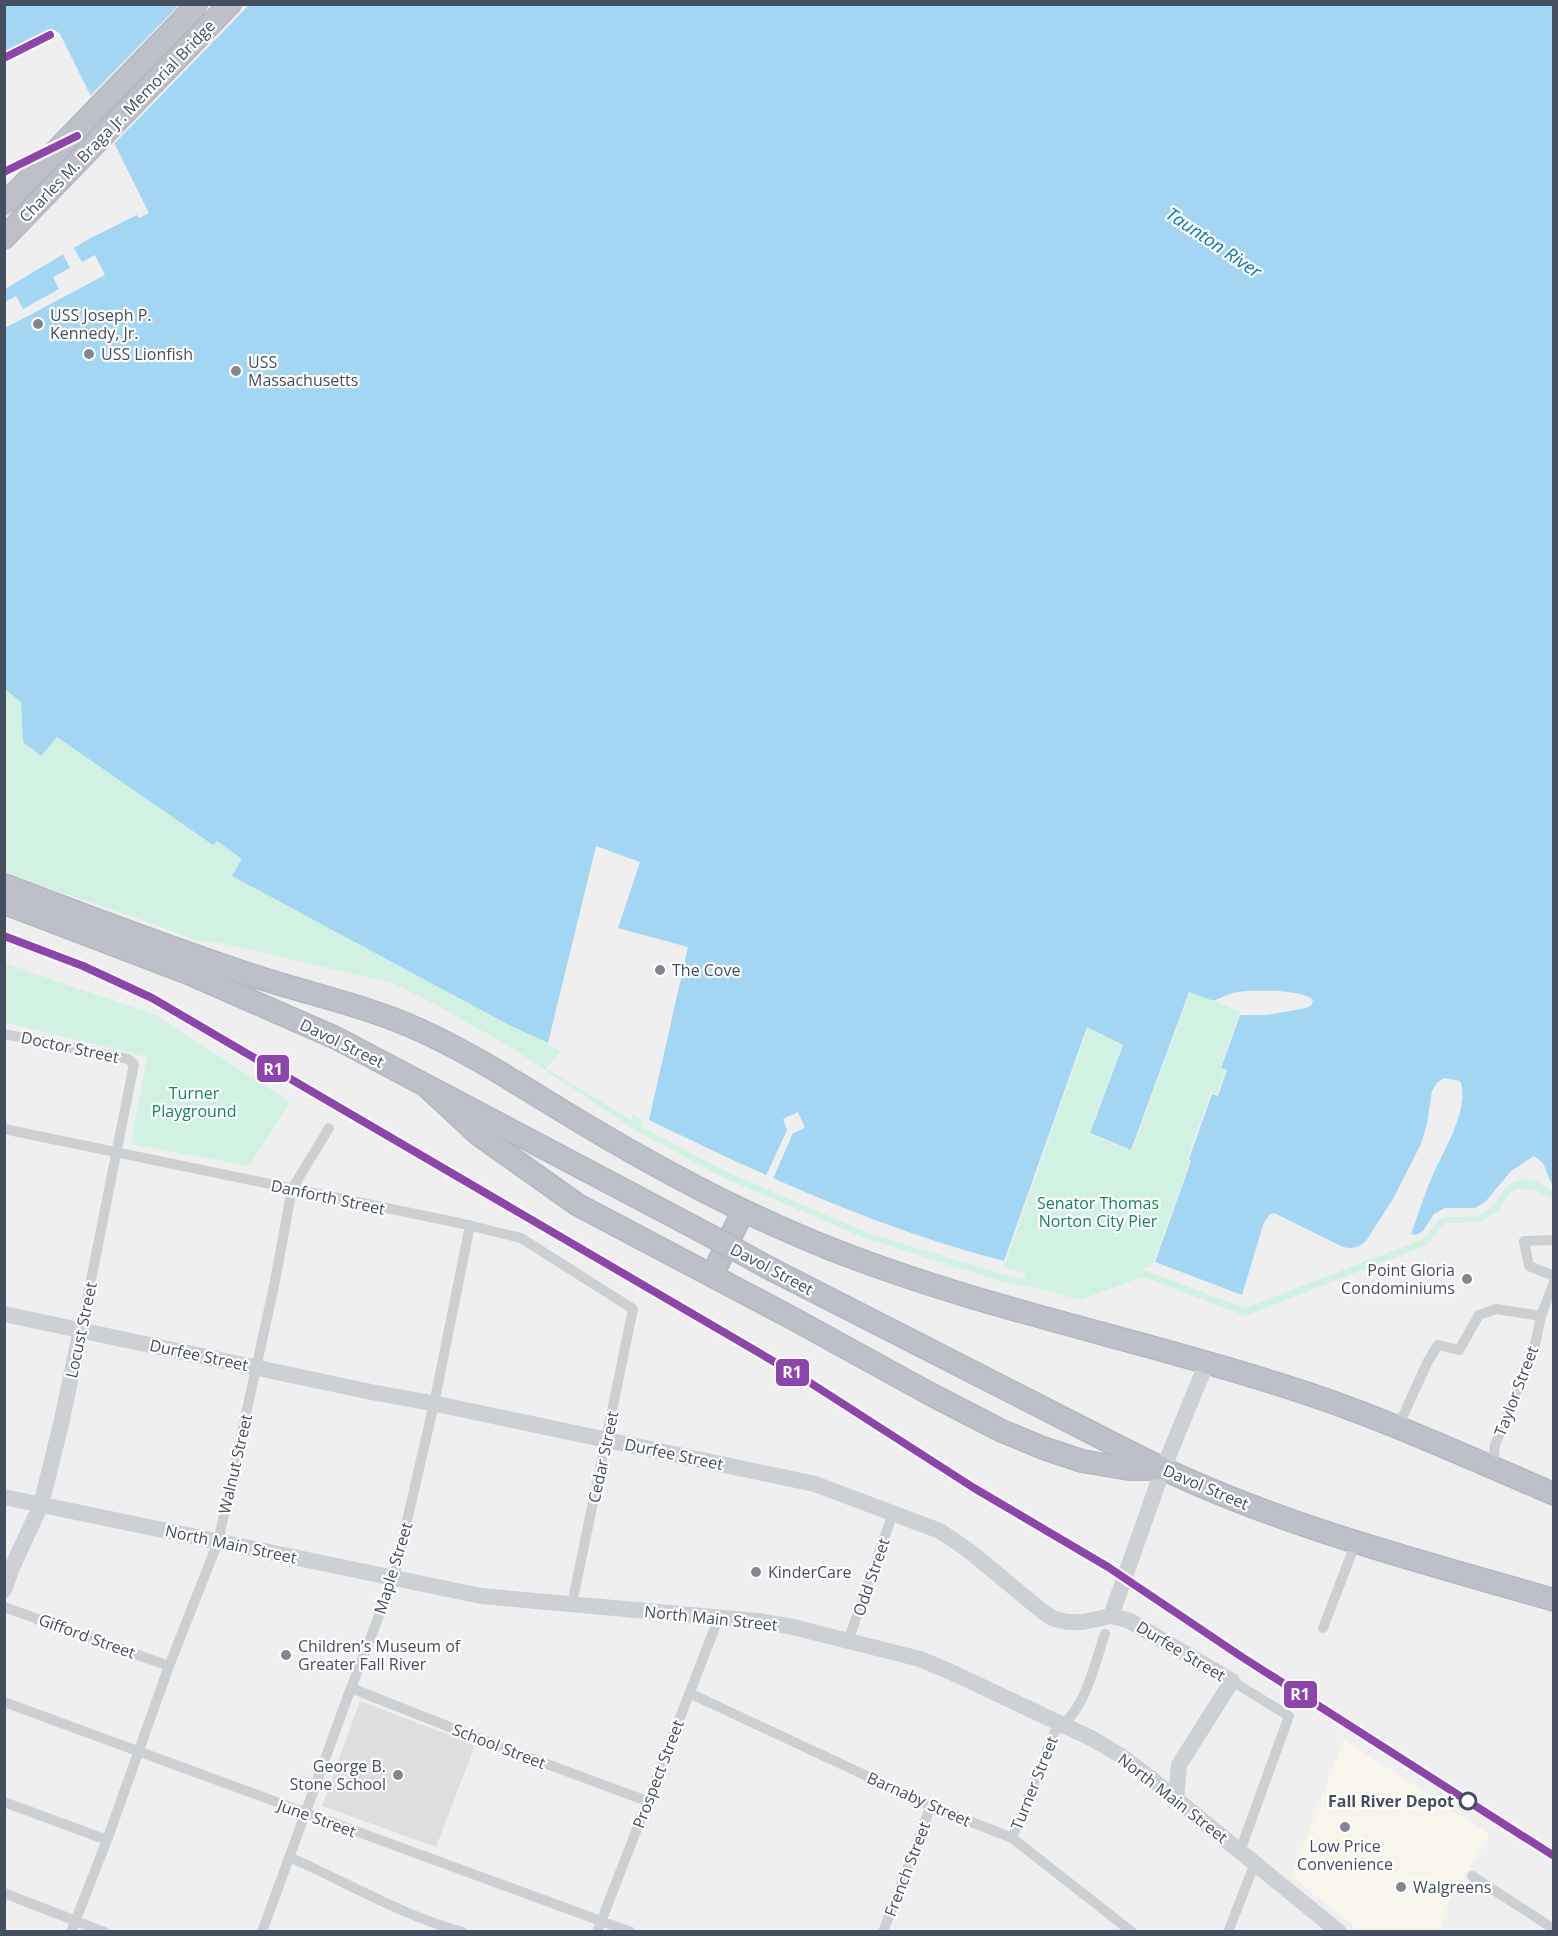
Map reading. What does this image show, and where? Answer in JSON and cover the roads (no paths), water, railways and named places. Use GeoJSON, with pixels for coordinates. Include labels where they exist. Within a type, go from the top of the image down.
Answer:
{"type":"FeatureCollection","features":[{"type":"Feature","properties":{"kind":"highway","name":"Charles M. Braga Jr. Memorial Bridge"},"geometry":{"type":"LineString","coordinates":[[4,205],[198,4]]}},
{"type":"Feature","properties":{"kind":"highway","name":"Charles M. Braga Jr. Memorial Bridge"},"geometry":{"type":"LineString","coordinates":[[4,238],[230,4]]}},
{"type":"Feature","properties":{"kind":"highway","name":"Davol Street"},"geometry":{"type":"LineString","coordinates":[[4,885],[253,975],[390,1018],[428,1034],[482,1063],[640,1158],[743,1211],[831,1249],[908,1277],[1301,1391],[1398,1427],[1554,1494]]}},
{"type":"Feature","properties":{"kind":"highway","name":"Davol Street"},"geometry":{"type":"LineString","coordinates":[[4,903],[188,973],[336,1038],[769,1268],[1163,1469],[1265,1511],[1361,1543],[1554,1600]]}},
{"type":"Feature","properties":{"kind":"highway"},"geometry":{"type":"LineString","coordinates":[[4,918],[129,960],[188,973]]}},
{"type":"Feature","properties":{"kind":"highway"},"geometry":{"type":"LineString","coordinates":[[425,1085],[479,1135],[578,1205],[1002,1431],[1042,1448],[1082,1461],[1129,1469],[1163,1469]]}},
{"type":"Feature","properties":{"kind":"highway"},"geometry":{"type":"LineString","coordinates":[[712,1276],[743,1211]]}},
{"type":"Feature","properties":{"kind":"main road","name":"Durfee Street"},"geometry":{"type":"LineString","coordinates":[[4,1314],[815,1484],[940,1531],[956,1541],[1054,1619],[1083,1622],[1111,1616],[1128,1620],[1232,1682]]}},
{"type":"Feature","properties":{"kind":"main road","name":"Locust Street"},"geometry":{"type":"LineString","coordinates":[[4,1590],[41,1505],[81,1330]]}},
{"type":"Feature","properties":{"kind":"main road"},"geometry":{"type":"LineString","coordinates":[[1111,1616],[1163,1469],[1207,1362]]}},
{"type":"Feature","properties":{"kind":"main road","name":"North Main Street"},"geometry":{"type":"LineString","coordinates":[[4,1497],[481,1596],[759,1621],[920,1659],[1064,1725],[1123,1757],[1339,1932]]}},
{"type":"Feature","properties":{"kind":"main road"},"geometry":{"type":"LineString","coordinates":[[1176,1799],[1179,1765],[1232,1682]]}},
{"type":"Feature","properties":{"kind":"main road"},"geometry":{"type":"LineString","coordinates":[[1149,1776],[1179,1765]]}},
{"type":"Feature","properties":{"kind":"street","name":"Doctor Street"},"geometry":{"type":"LineString","coordinates":[[4,1034],[128,1059],[134,1064]]}},
{"type":"Feature","properties":{"kind":"street","name":"Locust Street"},"geometry":{"type":"LineString","coordinates":[[81,1330],[134,1064]]}},
{"type":"Feature","properties":{"kind":"street","name":"Walnut Street"},"geometry":{"type":"LineString","coordinates":[[73,1926],[168,1666],[218,1542],[292,1189],[329,1128]]}},
{"type":"Feature","properties":{"kind":"street","name":"Danforth Street"},"geometry":{"type":"LineString","coordinates":[[4,1129],[521,1238],[633,1309]]}},
{"type":"Feature","properties":{"kind":"street","name":"Maple Street"},"geometry":{"type":"LineString","coordinates":[[262,1932],[394,1577],[434,1404],[470,1226]]}},
{"type":"Feature","properties":{"kind":"street"},"geometry":{"type":"LineString","coordinates":[[1554,1240],[1524,1241],[1529,1266],[1554,1276]]}},
{"type":"Feature","properties":{"kind":"street","name":"Taylor Street"},"geometry":{"type":"LineString","coordinates":[[1493,1467],[1496,1445],[1535,1345],[1541,1316],[1554,1282]]}},
{"type":"Feature","properties":{"kind":"street","name":"Cedar Street"},"geometry":{"type":"LineString","coordinates":[[572,1604],[633,1309]]}},
{"type":"Feature","properties":{"kind":"street"},"geometry":{"type":"LineString","coordinates":[[1398,1427],[1428,1361],[1438,1345],[1459,1350],[1479,1315],[1496,1309],[1541,1316]]}},
{"type":"Feature","properties":{"kind":"street","name":"Odd Street"},"geometry":{"type":"LineString","coordinates":[[848,1641],[893,1513]]}},
{"type":"Feature","properties":{"kind":"street"},"geometry":{"type":"LineString","coordinates":[[1323,1628],[1353,1550],[1361,1543]]}},
{"type":"Feature","properties":{"kind":"street","name":"Gifford Street"},"geometry":{"type":"LineString","coordinates":[[4,1607],[168,1666]]}},
{"type":"Feature","properties":{"kind":"street","name":"Prospect Street"},"geometry":{"type":"LineString","coordinates":[[597,1932],[719,1617]]}},
{"type":"Feature","properties":{"kind":"street","name":"Turner Street"},"geometry":{"type":"LineString","coordinates":[[1012,1838],[1055,1731],[1064,1725],[1079,1705],[1105,1634]]}},
{"type":"Feature","properties":{"kind":"street","name":"Durfee Street"},"geometry":{"type":"LineString","coordinates":[[1232,1682],[1289,1716],[1240,1851]]}},
{"type":"Feature","properties":{"kind":"street","name":"School Street"},"geometry":{"type":"LineString","coordinates":[[351,1688],[490,1743],[647,1801]]}},
{"type":"Feature","properties":{"kind":"street","name":"Barnaby Street"},"geometry":{"type":"LineString","coordinates":[[689,1693],[932,1806],[1012,1838],[1132,1932]]}},
{"type":"Feature","properties":{"kind":"street","name":"June Street"},"geometry":{"type":"LineString","coordinates":[[4,1702],[631,1932]]}},
{"type":"Feature","properties":{"kind":"street"},"geometry":{"type":"LineString","coordinates":[[4,1802],[106,1840]]}},
{"type":"Feature","properties":{"kind":"street","name":"French Street"},"geometry":{"type":"LineString","coordinates":[[883,1932],[932,1806]]}},
{"type":"Feature","properties":{"kind":"street"},"geometry":{"type":"LineString","coordinates":[[289,1857],[334,1876],[405,1912],[463,1932]]}},
{"type":"Feature","properties":{"kind":"street"},"geometry":{"type":"LineString","coordinates":[[1228,1932],[1255,1863]]}},
{"type":"Feature","properties":{"kind":"street"},"geometry":{"type":"LineString","coordinates":[[1472,1876],[1553,1929]]}},
{"type":"Feature","properties":{"kind":"street"},"geometry":{"type":"LineString","coordinates":[[4,1893],[73,1926],[104,1932]]}},
{"type":"Feature","properties":{"kind":"water","name":"Taunton River"},"geometry":{"type":"Polygon","coordinates":[[[5,4],[1553,5],[1553,1184],[1543,1163],[1534,1156],[1511,1171],[1485,1202],[1475,1208],[1445,1208],[1434,1214],[1423,1231],[1416,1235],[1411,1234],[1462,1104],[1460,1081],[1444,1078],[1432,1091],[1427,1124],[1421,1144],[1393,1199],[1366,1241],[1360,1245],[1352,1248],[1343,1247],[1274,1213],[1270,1214],[1264,1222],[1242,1295],[1155,1262],[1212,1094],[1218,1096],[1227,1070],[1221,1068],[1240,1015],[1267,1015],[1306,1008],[1311,1006],[1313,1000],[1307,996],[1288,992],[1254,991],[1237,992],[1214,1001],[1189,992],[1131,1150],[1090,1133],[1123,1045],[1087,1027],[1004,1261],[958,1248],[823,1200],[649,1120],[688,947],[618,928],[640,862],[596,846],[548,1043],[511,1026],[232,876],[242,859],[217,841],[213,845],[57,737],[41,756],[23,742],[21,702],[6,690],[5,289],[87,240],[137,215],[139,218],[149,213],[60,34],[55,30],[50,30],[5,53],[5,4]]]}},
{"type":"Feature","properties":{"kind":"railway"},"geometry":{"type":"LineString","coordinates":[[4,58],[50,35]]}},
{"type":"Feature","properties":{"kind":"railway"},"geometry":{"type":"LineString","coordinates":[[4,172],[77,136]]}},
{"type":"Feature","properties":{"kind":"railway"},"geometry":{"type":"LineString","coordinates":[[4,936],[98,972],[166,1005],[783,1366],[974,1488],[1112,1570]]}},
{"type":"Feature","properties":{"kind":"place","name":"USS Joseph P. Kennedy, Jr."},"geometry":{"type":"Point","coordinates":[38,324]}},
{"type":"Feature","properties":{"kind":"place","name":"USS Lionfish"},"geometry":{"type":"Point","coordinates":[89,354]}},
{"type":"Feature","properties":{"kind":"place","name":"USS Massachusetts"},"geometry":{"type":"Point","coordinates":[236,371]}},
{"type":"Feature","properties":{"kind":"place","name":"The Cove"},"geometry":{"type":"Point","coordinates":[660,970]}},
{"type":"Feature","properties":{"kind":"place","name":"Point Gloria Condominiums"},"geometry":{"type":"Point","coordinates":[1467,1279]}},
{"type":"Feature","properties":{"kind":"place","name":"KinderCare"},"geometry":{"type":"Point","coordinates":[756,1572]}},
{"type":"Feature","properties":{"kind":"place","name":"Children’s Museum of Greater Fall River"},"geometry":{"type":"Point","coordinates":[286,1655]}},
{"type":"Feature","properties":{"kind":"place","name":"George B. Stone School"},"geometry":{"type":"Point","coordinates":[398,1775]}},
{"type":"Feature","properties":{"kind":"place","name":"Fall River Depot"},"geometry":{"type":"Point","coordinates":[1468,1801]}},
{"type":"Feature","properties":{"kind":"place","name":"Low Price Convenience"},"geometry":{"type":"Point","coordinates":[1345,1827]}},
{"type":"Feature","properties":{"kind":"place","name":"Walgreens"},"geometry":{"type":"Point","coordinates":[1401,1887]}},
{"type":"Feature","properties":{"kind":"park label","name":"Turner Playground"},"geometry":{"type":"Point","coordinates":[194,1102]}},
{"type":"Feature","properties":{"kind":"park label","name":"Senator Thomas Norton City Pier"},"geometry":{"type":"Point","coordinates":[1098,1212]}}]}
